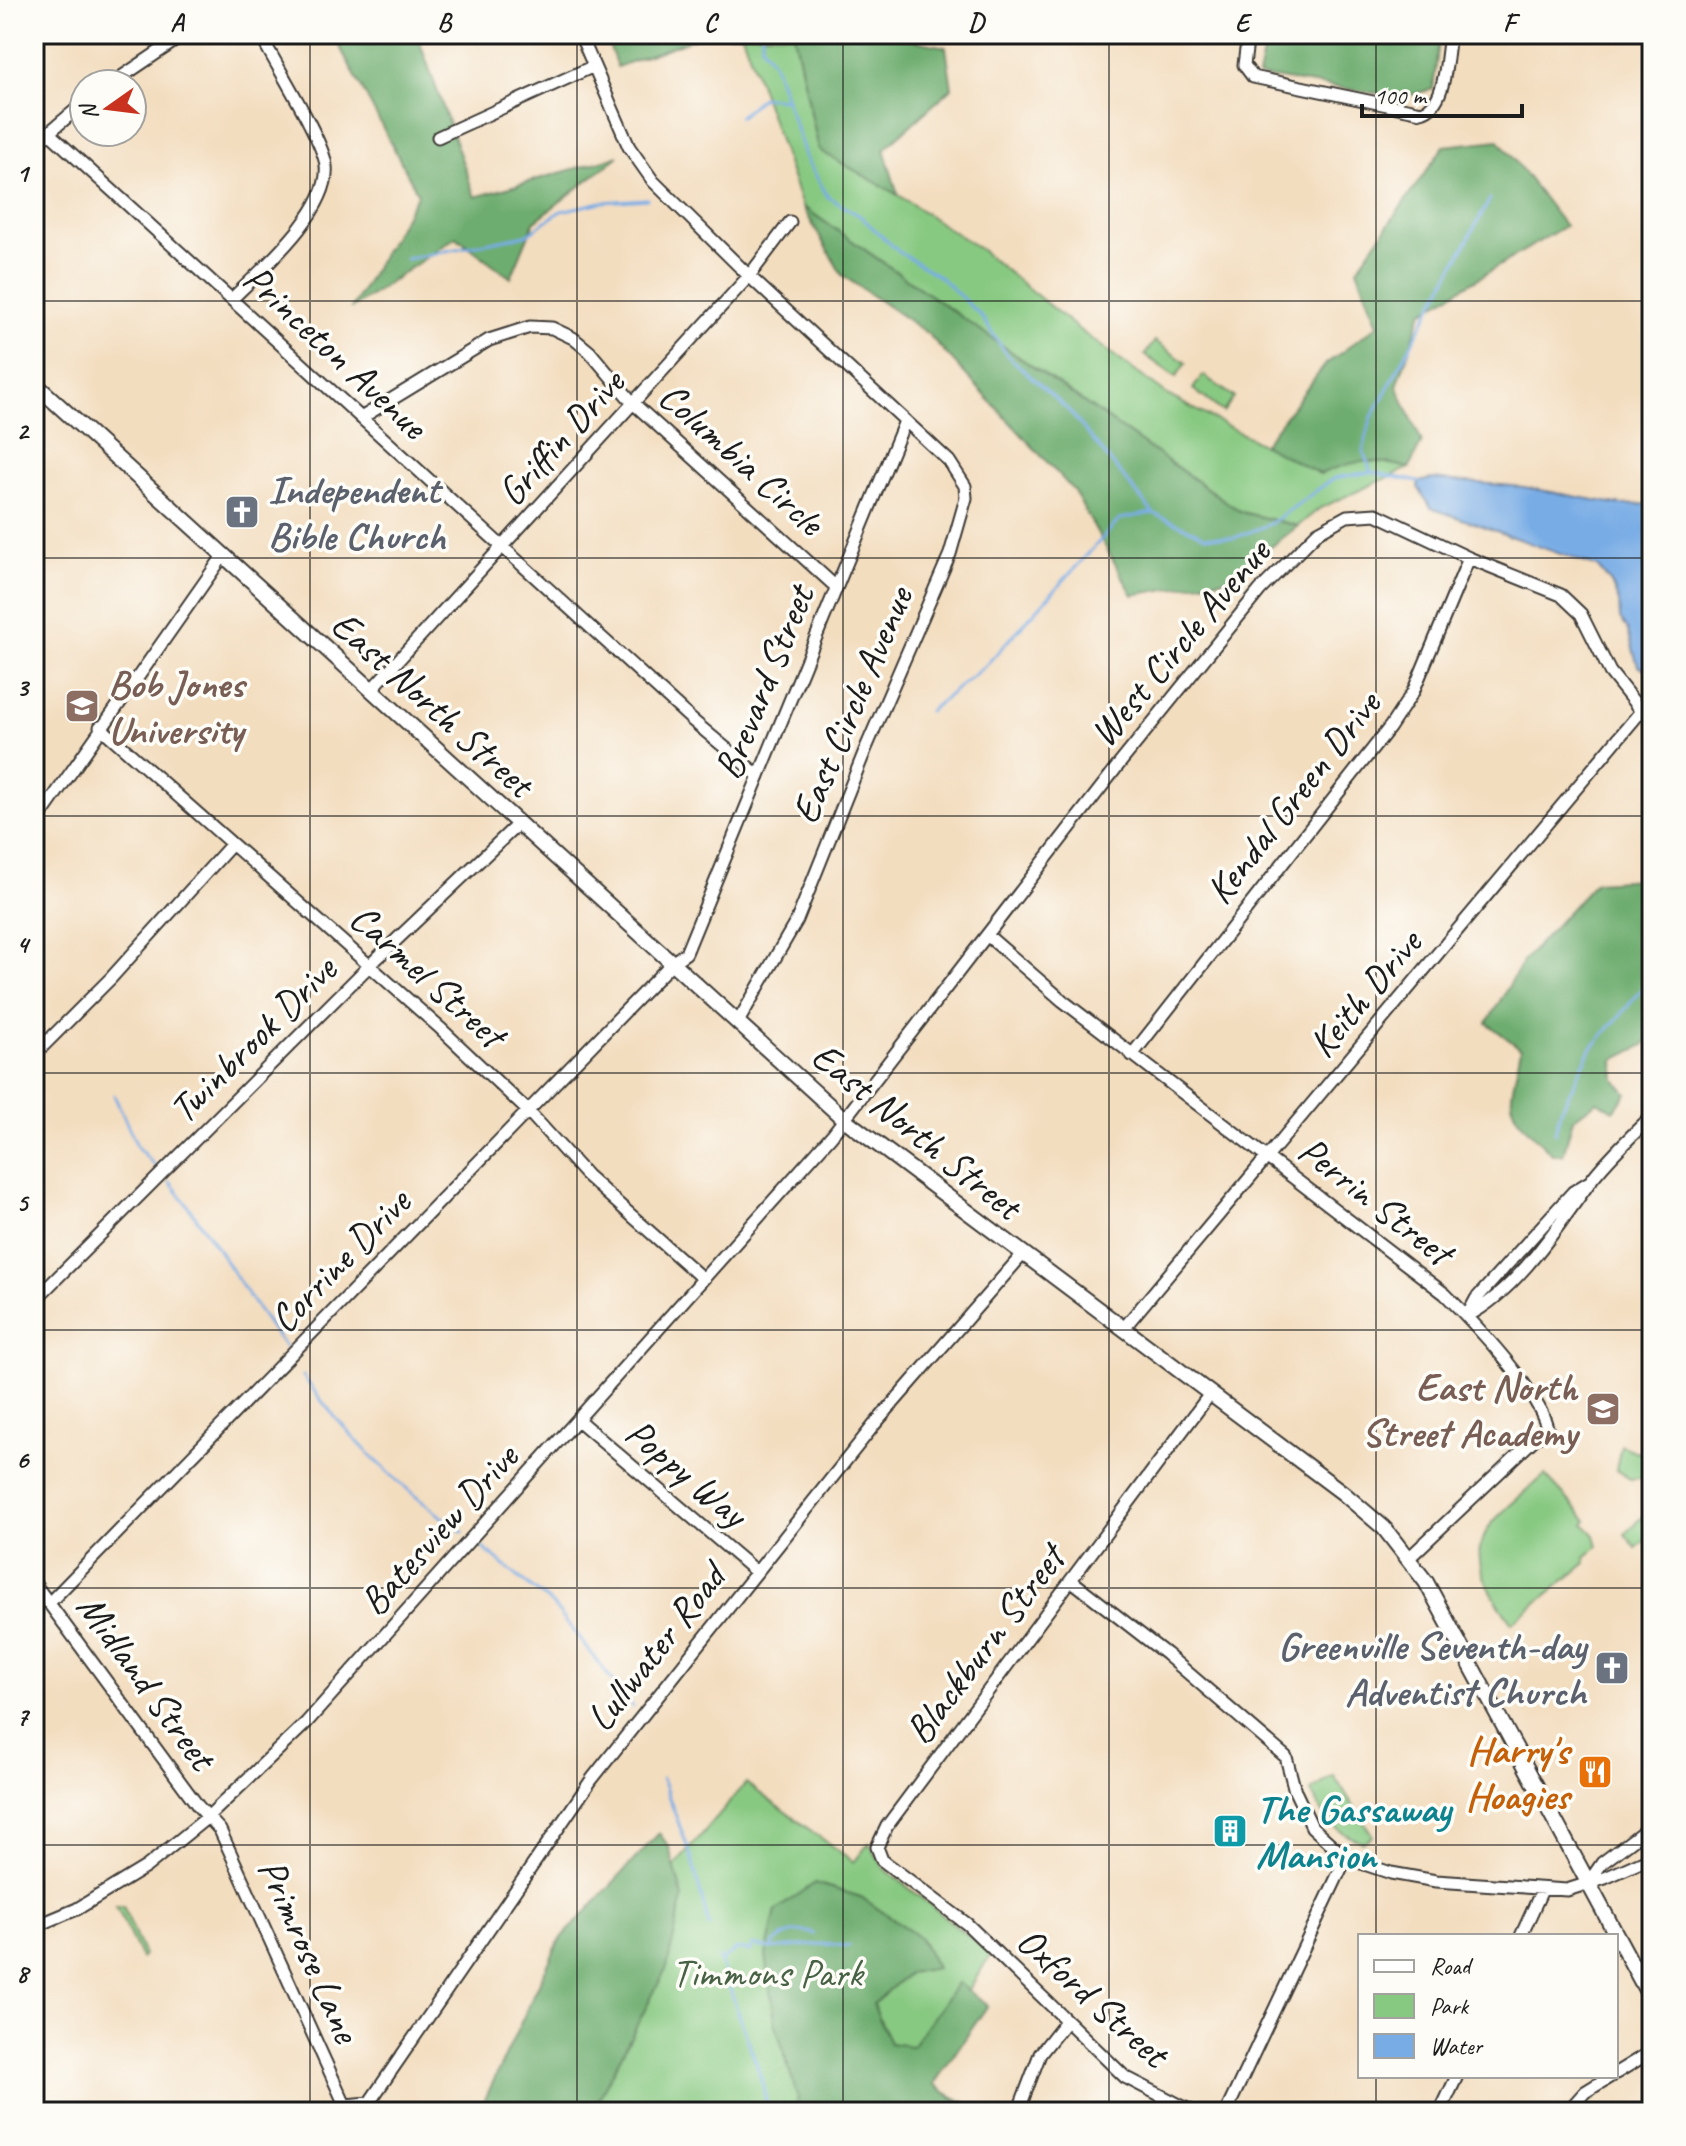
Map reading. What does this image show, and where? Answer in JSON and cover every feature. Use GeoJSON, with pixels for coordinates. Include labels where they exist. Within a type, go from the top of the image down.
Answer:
{"type":"FeatureCollection","features":[{"type":"Feature","properties":{"kind":"main road","name":"East North Street"},"geometry":{"type":"LineString","coordinates":[[34,383],[844,1119],[1373,1517],[1410,1557],[1453,1629],[1617,1934]]}},
{"type":"Feature","properties":{"kind":"main road","name":"East North Street"},"geometry":{"type":"LineString","coordinates":[[1618,1937],[1652,2001]]}},
{"type":"Feature","properties":{"kind":"street"},"geometry":{"type":"LineString","coordinates":[[135,68],[185,34]]}},
{"type":"Feature","properties":{"kind":"street"},"geometry":{"type":"LineString","coordinates":[[233,298],[297,230],[325,186],[327,177],[320,147],[260,34]]}},
{"type":"Feature","properties":{"kind":"street","name":"East Circle Avenue"},"geometry":{"type":"LineString","coordinates":[[580,34],[639,163],[665,195],[955,467],[965,486],[965,512],[950,554],[855,774],[797,920],[738,1022]]}},
{"type":"Feature","properties":{"kind":"street"},"geometry":{"type":"LineString","coordinates":[[1248,34],[1244,65],[1253,77],[1421,112],[1429,110],[1438,97],[1450,34]]}},
{"type":"Feature","properties":{"kind":"street"},"geometry":{"type":"LineString","coordinates":[[438,137],[594,66]]}},
{"type":"Feature","properties":{"kind":"street"},"geometry":{"type":"LineString","coordinates":[[34,145],[68,116]]}},
{"type":"Feature","properties":{"kind":"street","name":"Princeton Avenue"},"geometry":{"type":"LineString","coordinates":[[48,132],[759,776]]}},
{"type":"Feature","properties":{"kind":"street","name":"Griffin Drive"},"geometry":{"type":"LineString","coordinates":[[372,689],[749,276],[790,222]]}},
{"type":"Feature","properties":{"kind":"street","name":"Columbia Circle"},"geometry":{"type":"LineString","coordinates":[[361,418],[489,340],[530,327],[552,328],[573,338],[633,403],[836,587]]}},
{"type":"Feature","properties":{"kind":"street","name":"Brevard Street"},"geometry":{"type":"LineString","coordinates":[[673,962],[689,948],[905,421]]}},
{"type":"Feature","properties":{"kind":"street","name":"West Circle Avenue"},"geometry":{"type":"LineString","coordinates":[[844,1119],[1260,590],[1318,532],[1347,516],[1376,514],[1469,558],[1561,595],[1581,614],[1610,672],[1641,711]]}},
{"type":"Feature","properties":{"kind":"street"},"geometry":{"type":"LineString","coordinates":[[34,825],[223,556]]}},
{"type":"Feature","properties":{"kind":"street","name":"Kendal Green Drive"},"geometry":{"type":"LineString","coordinates":[[1132,1055],[1390,727],[1413,692],[1469,558]]}},
{"type":"Feature","properties":{"kind":"street","name":"Keith Drive"},"geometry":{"type":"LineString","coordinates":[[1123,1329],[1652,698]]}},
{"type":"Feature","properties":{"kind":"street","name":"Carmel Street"},"geometry":{"type":"LineString","coordinates":[[100,727],[370,965],[528,1111],[586,1175],[703,1279]]}},
{"type":"Feature","properties":{"kind":"street","name":"Twinbrook Drive"},"geometry":{"type":"LineString","coordinates":[[34,1301],[370,965],[518,824]]}},
{"type":"Feature","properties":{"kind":"street"},"geometry":{"type":"LineString","coordinates":[[34,1055],[111,978],[232,844]]}},
{"type":"Feature","properties":{"kind":"street","name":"Perrin Street"},"geometry":{"type":"LineString","coordinates":[[987,935],[1132,1055],[1445,1294],[1467,1316],[1538,1404],[1547,1427],[1410,1557]]}},
{"type":"Feature","properties":{"kind":"street","name":"Corrine Drive"},"geometry":{"type":"LineString","coordinates":[[50,1602],[673,962]]}},
{"type":"Feature","properties":{"kind":"street"},"geometry":{"type":"LineString","coordinates":[[1467,1316],[1485,1307],[1582,1197],[1591,1181],[1652,1116]]}},
{"type":"Feature","properties":{"kind":"street","name":"Batesview Drive"},"geometry":{"type":"LineString","coordinates":[[34,1927],[117,1886],[209,1816],[306,1723],[844,1119]]}},
{"type":"Feature","properties":{"kind":"street"},"geometry":{"type":"LineString","coordinates":[[1467,1316],[1476,1299],[1573,1192],[1591,1181]]}},
{"type":"Feature","properties":{"kind":"street","name":"Lullwater Road"},"geometry":{"type":"LineString","coordinates":[[342,2108],[370,2108],[592,1779],[874,1425],[1023,1254]]}},
{"type":"Feature","properties":{"kind":"street","name":"Blackburn Street"},"geometry":{"type":"LineString","coordinates":[[957,1917],[882,1860],[878,1840],[1210,1394]]}},
{"type":"Feature","properties":{"kind":"street","name":"Poppy Way"},"geometry":{"type":"LineString","coordinates":[[578,1420],[755,1571]]}},
{"type":"Feature","properties":{"kind":"street"},"geometry":{"type":"LineString","coordinates":[[1072,1581],[1166,1654],[1286,1757],[1295,1791],[1312,1827],[1346,1858],[1410,1877],[1567,1890],[1652,1857]]}},
{"type":"Feature","properties":{"kind":"street","name":"Midland Street"},"geometry":{"type":"LineString","coordinates":[[34,1583],[182,1786],[209,1816]]}},
{"type":"Feature","properties":{"kind":"street","name":"Primrose Lane"},"geometry":{"type":"LineString","coordinates":[[209,1816],[220,1830],[342,2108]]}},
{"type":"Feature","properties":{"kind":"street"},"geometry":{"type":"LineString","coordinates":[[1589,1882],[1602,1863],[1652,1825]]}},
{"type":"Feature","properties":{"kind":"street"},"geometry":{"type":"LineString","coordinates":[[1226,2112],[1346,1858]]}},
{"type":"Feature","properties":{"kind":"street"},"geometry":{"type":"LineString","coordinates":[[1522,1934],[1542,1890]]}},
{"type":"Feature","properties":{"kind":"street","name":"Oxford Street"},"geometry":{"type":"LineString","coordinates":[[957,1917],[1133,2084],[1193,2112]]}},
{"type":"Feature","properties":{"kind":"street"},"geometry":{"type":"LineString","coordinates":[[1018,2112],[1040,2054],[1066,2021]]}},
{"type":"Feature","properties":{"kind":"street"},"geometry":{"type":"LineString","coordinates":[[1618,2072],[1652,2051]]}},
{"type":"Feature","properties":{"kind":"street"},"geometry":{"type":"LineString","coordinates":[[1440,2112],[1456,2078]]}},
{"type":"Feature","properties":{"kind":"street"},"geometry":{"type":"LineString","coordinates":[[1567,2112],[1585,2092],[1608,2078]]}},
{"type":"Feature","properties":{"kind":"green space"},"geometry":{"type":"Polygon","coordinates":[[[333,34],[417,34],[475,197],[619,156],[534,222],[511,278],[456,237],[351,309],[418,194],[333,34]]]}},
{"type":"Feature","properties":{"kind":"green space"},"geometry":{"type":"Polygon","coordinates":[[[605,34],[741,34],[703,35],[617,67],[605,34]]]}},
{"type":"Feature","properties":{"kind":"green space"},"geometry":{"type":"Polygon","coordinates":[[[742,34],[794,34],[819,150],[898,195],[981,250],[1078,329],[1169,396],[1320,474],[1343,465],[1363,462],[1409,468],[1320,508],[1298,526],[1241,512],[802,206],[742,34]]]}},
{"type":"Feature","properties":{"kind":"green space"},"geometry":{"type":"Polygon","coordinates":[[[794,34],[883,34],[946,47],[952,88],[884,149],[898,195],[819,150],[794,34]]]}},
{"type":"Feature","properties":{"kind":"green space"},"geometry":{"type":"Polygon","coordinates":[[[1267,34],[1440,34],[1433,89],[1403,97],[1258,76],[1267,34]]]}},
{"type":"Feature","properties":{"kind":"green space"},"geometry":{"type":"Polygon","coordinates":[[[1499,140],[1565,226],[1422,312],[1397,386],[1422,442],[1409,468],[1363,462],[1343,465],[1320,474],[1263,445],[1326,364],[1378,325],[1357,269],[1444,146],[1499,140]]]}},
{"type":"Feature","properties":{"kind":"green space"},"geometry":{"type":"Polygon","coordinates":[[[802,206],[1241,512],[1298,526],[1231,578],[1133,595],[1073,490],[928,334],[842,275],[802,206]]]}},
{"type":"Feature","properties":{"kind":"green space"},"geometry":{"type":"Polygon","coordinates":[[[1155,341],[1186,363],[1176,377],[1145,355],[1155,341]]]}},
{"type":"Feature","properties":{"kind":"green space"},"geometry":{"type":"Polygon","coordinates":[[[1203,375],[1234,397],[1223,412],[1193,389],[1203,375]]]}},
{"type":"Feature","properties":{"kind":"green space"},"geometry":{"type":"Polygon","coordinates":[[[1652,871],[1652,1036],[1644,1045],[1614,1060],[1615,1079],[1627,1094],[1613,1111],[1597,1101],[1573,1119],[1563,1155],[1552,1154],[1517,1117],[1513,1108],[1513,1087],[1521,1049],[1487,1023],[1524,960],[1595,882],[1642,879],[1652,871]]]}},
{"type":"Feature","properties":{"kind":"green space"},"geometry":{"type":"Polygon","coordinates":[[[1621,1445],[1648,1457],[1641,1478],[1630,1479],[1616,1470],[1621,1445]]]}},
{"type":"Feature","properties":{"kind":"green space"},"geometry":{"type":"Polygon","coordinates":[[[1545,1475],[1587,1520],[1584,1524],[1595,1535],[1598,1546],[1585,1557],[1586,1563],[1512,1623],[1483,1573],[1479,1555],[1482,1539],[1505,1510],[1545,1475]]]}},
{"type":"Feature","properties":{"kind":"green space"},"geometry":{"type":"Polygon","coordinates":[[[1652,1508],[1652,1535],[1636,1548],[1625,1534],[1652,1508]]]}},
{"type":"Feature","properties":{"kind":"green space"},"geometry":{"type":"Polygon","coordinates":[[[1334,1776],[1373,1836],[1363,1842],[1331,1823],[1311,1791],[1334,1776]]]}},
{"type":"Feature","properties":{"kind":"green space","name":"Timmons Park"},"geometry":{"type":"Polygon","coordinates":[[[746,1783],[854,1862],[869,1843],[884,1868],[991,1954],[965,1996],[927,2083],[983,2112],[499,2112],[660,1883],[746,1783]]]}},
{"type":"Feature","properties":{"kind":"green space"},"geometry":{"type":"Polygon","coordinates":[[[659,1833],[669,1847],[683,1898],[667,1967],[592,2112],[479,2112],[559,1941],[659,1833]]]}},
{"type":"Feature","properties":{"kind":"green space"},"geometry":{"type":"Polygon","coordinates":[[[815,1883],[861,1897],[920,1938],[936,1968],[909,1973],[873,2004],[890,2043],[912,2046],[958,1983],[988,2005],[934,2084],[972,2112],[794,2112],[798,2099],[775,2022],[766,1955],[776,1910],[815,1883]]]}},
{"type":"Feature","properties":{"kind":"green space"},"geometry":{"type":"Polygon","coordinates":[[[116,1906],[123,1906],[144,1955],[141,1958],[116,1906]]]}},
{"type":"Feature","properties":{"kind":"water"},"geometry":{"type":"Polygon","coordinates":[[[1432,479],[1524,487],[1622,505],[1652,504],[1652,672],[1638,666],[1627,628],[1620,619],[1619,602],[1611,583],[1597,567],[1431,508],[1418,487],[1419,482],[1432,479]]]}},
{"type":"Feature","properties":{"kind":"waterway"},"geometry":{"type":"LineString","coordinates":[[762,34],[762,46],[774,64],[806,158],[828,197],[860,216],[899,252],[940,277],[981,316],[1007,355],[1069,411],[1153,513],[1205,536],[1234,538],[1270,524],[1334,478],[1371,472],[1419,482]]}},
{"type":"Feature","properties":{"kind":"waterway"},"geometry":{"type":"LineString","coordinates":[[739,117],[762,97],[786,99]]}},
{"type":"Feature","properties":{"kind":"waterway"},"geometry":{"type":"LineString","coordinates":[[406,259],[526,235],[561,211],[602,202],[647,199]]}},
{"type":"Feature","properties":{"kind":"waterway"},"geometry":{"type":"LineString","coordinates":[[1371,472],[1363,451],[1371,419],[1490,199]]}},
{"type":"Feature","properties":{"kind":"waterway"},"geometry":{"type":"LineString","coordinates":[[929,711],[985,666],[1120,519],[1153,513]]}},
{"type":"Feature","properties":{"kind":"waterway"},"geometry":{"type":"LineString","coordinates":[[1555,1133],[1560,1112],[1591,1049],[1652,978]]}},
{"type":"Feature","properties":{"kind":"waterway"},"geometry":{"type":"LineString","coordinates":[[114,1095],[138,1148],[158,1169]]}},
{"type":"Feature","properties":{"kind":"waterway"},"geometry":{"type":"LineString","coordinates":[[170,1182],[285,1347]]}},
{"type":"Feature","properties":{"kind":"waterway"},"geometry":{"type":"LineString","coordinates":[[303,1376],[337,1420],[376,1461],[463,1532]]}},
{"type":"Feature","properties":{"kind":"waterway"},"geometry":{"type":"LineString","coordinates":[[483,1548],[553,1605],[633,1707]]}},
{"type":"Feature","properties":{"kind":"waterway"},"geometry":{"type":"LineString","coordinates":[[662,1779],[691,1856],[709,1926]]}},
{"type":"Feature","properties":{"kind":"waterway"},"geometry":{"type":"LineString","coordinates":[[771,1949],[778,1939],[789,1934],[814,1934]]}},
{"type":"Feature","properties":{"kind":"waterway"},"geometry":{"type":"LineString","coordinates":[[721,1961],[737,1949],[751,1951],[753,1945],[771,1949],[820,1944],[849,1946]]}},
{"type":"Feature","properties":{"kind":"waterway"},"geometry":{"type":"LineString","coordinates":[[719,1958],[761,2077],[768,2112]]}},
{"type":"Feature","properties":{"kind":"place","name":"Independent Bible Church"},"geometry":{"type":"Point","coordinates":[242,512]}},
{"type":"Feature","properties":{"kind":"place","name":"Bob Jones University"},"geometry":{"type":"Point","coordinates":[82,706]}},
{"type":"Feature","properties":{"kind":"place","name":"East North Street Academy"},"geometry":{"type":"Point","coordinates":[1603,1409]}},
{"type":"Feature","properties":{"kind":"place","name":"Greenville Seventh-day Adventist Church"},"geometry":{"type":"Point","coordinates":[1612,1668]}},
{"type":"Feature","properties":{"kind":"place","name":"Harry's Hoagies"},"geometry":{"type":"Point","coordinates":[1595,1772]}},
{"type":"Feature","properties":{"kind":"place","name":"The Gassaway Mansion"},"geometry":{"type":"Point","coordinates":[1230,1831]}}]}
